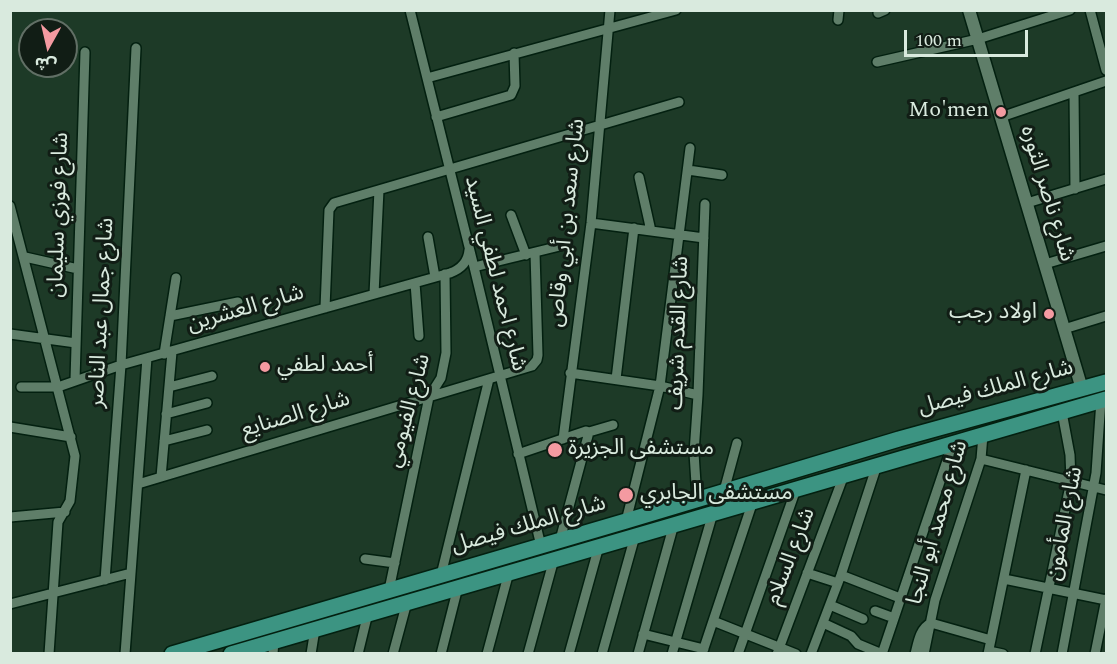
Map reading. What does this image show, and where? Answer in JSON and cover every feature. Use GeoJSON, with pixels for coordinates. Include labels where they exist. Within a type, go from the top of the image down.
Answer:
{"type":"FeatureCollection","features":[{"type":"Feature","properties":{"kind":"main road","name":"شارع الملك فيصل"},"geometry":{"type":"LineString","coordinates":[[172,654],[899,439],[1107,382]]}},
{"type":"Feature","properties":{"kind":"main road","name":"شارع الملك فيصل"},"geometry":{"type":"LineString","coordinates":[[233,653],[269,646],[368,613],[1104,399]]}},
{"type":"Feature","properties":{"kind":"main road"},"geometry":{"type":"LineString","coordinates":[[929,431],[925,440],[931,450]]}},
{"type":"Feature","properties":{"kind":"main road"},"geometry":{"type":"LineString","coordinates":[[899,439],[906,447],[903,458]]}},
{"type":"Feature","properties":{"kind":"main road"},"geometry":{"type":"LineString","coordinates":[[253,630],[252,639],[269,646]]}},
{"type":"Feature","properties":{"kind":"main road"},"geometry":{"type":"LineString","coordinates":[[227,638],[235,645],[233,653]]}},
{"type":"Feature","properties":{"kind":"street","name":"شارع احمد لطفي السيد"},"geometry":{"type":"LineString","coordinates":[[410,10],[470,249],[494,378],[518,454],[541,546]]}},
{"type":"Feature","properties":{"kind":"street","name":"شارع سعد بن أبي وقاص"},"geometry":{"type":"LineString","coordinates":[[563,439],[591,223],[610,10]]}},
{"type":"Feature","properties":{"kind":"street"},"geometry":{"type":"LineString","coordinates":[[427,78],[675,10]]}},
{"type":"Feature","properties":{"kind":"street","name":"شارع ناصر الثوره"},"geometry":{"type":"LineString","coordinates":[[969,10],[1082,389]]}},
{"type":"Feature","properties":{"kind":"street"},"geometry":{"type":"LineString","coordinates":[[877,62],[978,39],[1070,10]]}},
{"type":"Feature","properties":{"kind":"street"},"geometry":{"type":"LineString","coordinates":[[1090,10],[1107,70]]}},
{"type":"Feature","properties":{"kind":"street","name":"شارع جمال عبد الناصر"},"geometry":{"type":"LineString","coordinates":[[105,580],[121,365],[136,48]]}},
{"type":"Feature","properties":{"kind":"street","name":"شارع فوزي سليمان"},"geometry":{"type":"LineString","coordinates":[[75,380],[85,52]]}},
{"type":"Feature","properties":{"kind":"street"},"geometry":{"type":"LineString","coordinates":[[436,117],[511,95],[515,86],[514,53]]}},
{"type":"Feature","properties":{"kind":"street"},"geometry":{"type":"LineString","coordinates":[[1001,117],[1107,81]]}},
{"type":"Feature","properties":{"kind":"street"},"geometry":{"type":"LineString","coordinates":[[1074,92],[1075,189]]}},
{"type":"Feature","properties":{"kind":"street"},"geometry":{"type":"LineString","coordinates":[[325,308],[329,210],[333,203],[679,102]]}},
{"type":"Feature","properties":{"kind":"street"},"geometry":{"type":"LineString","coordinates":[[626,521],[660,386],[690,148]]}},
{"type":"Feature","properties":{"kind":"street"},"geometry":{"type":"LineString","coordinates":[[688,170],[722,175]]}},
{"type":"Feature","properties":{"kind":"street"},"geometry":{"type":"LineString","coordinates":[[639,177],[651,231]]}},
{"type":"Feature","properties":{"kind":"street"},"geometry":{"type":"LineString","coordinates":[[1027,203],[1107,179]]}},
{"type":"Feature","properties":{"kind":"street"},"geometry":{"type":"LineString","coordinates":[[374,294],[378,190]]}},
{"type":"Feature","properties":{"kind":"street","name":"شارع القدم شريف"},"geometry":{"type":"LineString","coordinates":[[697,500],[693,453],[698,395],[705,204]]}},
{"type":"Feature","properties":{"kind":"street"},"geometry":{"type":"LineString","coordinates":[[10,206],[75,456],[70,501],[58,522],[49,654]]}},
{"type":"Feature","properties":{"kind":"street"},"geometry":{"type":"LineString","coordinates":[[511,215],[530,254]]}},
{"type":"Feature","properties":{"kind":"street"},"geometry":{"type":"LineString","coordinates":[[591,223],[704,238]]}},
{"type":"Feature","properties":{"kind":"street"},"geometry":{"type":"LineString","coordinates":[[616,379],[634,228]]}},
{"type":"Feature","properties":{"kind":"street","name":"شارع الفيومي"},"geometry":{"type":"LineString","coordinates":[[389,590],[429,397],[441,378],[446,352],[440,276],[428,237]]}},
{"type":"Feature","properties":{"kind":"street"},"geometry":{"type":"LineString","coordinates":[[474,267],[560,246]]}},
{"type":"Feature","properties":{"kind":"street"},"geometry":{"type":"LineString","coordinates":[[1045,264],[1107,246]]}},
{"type":"Feature","properties":{"kind":"street","name":"شارع العشرين"},"geometry":{"type":"LineString","coordinates":[[21,387],[58,387],[121,365],[440,276],[462,266],[470,249]]}},
{"type":"Feature","properties":{"kind":"street","name":"شارع الصنايع"},"geometry":{"type":"LineString","coordinates":[[138,484],[532,366],[537,360],[530,254]]}},
{"type":"Feature","properties":{"kind":"street"},"geometry":{"type":"LineString","coordinates":[[25,257],[78,269]]}},
{"type":"Feature","properties":{"kind":"street"},"geometry":{"type":"LineString","coordinates":[[161,477],[169,387],[170,316],[176,278]]}},
{"type":"Feature","properties":{"kind":"street"},"geometry":{"type":"LineString","coordinates":[[415,283],[419,336]]}},
{"type":"Feature","properties":{"kind":"street"},"geometry":{"type":"LineString","coordinates":[[170,316],[238,302]]}},
{"type":"Feature","properties":{"kind":"street"},"geometry":{"type":"LineString","coordinates":[[1064,328],[1107,316]]}},
{"type":"Feature","properties":{"kind":"street"},"geometry":{"type":"LineString","coordinates":[[10,334],[76,343]]}},
{"type":"Feature","properties":{"kind":"street"},"geometry":{"type":"LineString","coordinates":[[125,654],[147,358]]}},
{"type":"Feature","properties":{"kind":"street"},"geometry":{"type":"LineString","coordinates":[[570,373],[660,386],[698,395]]}},
{"type":"Feature","properties":{"kind":"street"},"geometry":{"type":"LineString","coordinates":[[169,387],[212,376]]}},
{"type":"Feature","properties":{"kind":"street"},"geometry":{"type":"LineString","coordinates":[[441,575],[494,378]]}},
{"type":"Feature","properties":{"kind":"street","name":"شارع المأمون"},"geometry":{"type":"LineString","coordinates":[[1062,654],[1097,464],[1104,399]]}},
{"type":"Feature","properties":{"kind":"street"},"geometry":{"type":"LineString","coordinates":[[166,414],[207,403]]}},
{"type":"Feature","properties":{"kind":"street"},"geometry":{"type":"LineString","coordinates":[[1035,654],[1071,481],[1071,455],[1062,411]]}},
{"type":"Feature","properties":{"kind":"street"},"geometry":{"type":"LineString","coordinates":[[518,454],[586,431],[613,426]]}},
{"type":"Feature","properties":{"kind":"street"},"geometry":{"type":"LineString","coordinates":[[10,427],[71,437]]}},
{"type":"Feature","properties":{"kind":"street"},"geometry":{"type":"LineString","coordinates":[[164,441],[207,430]]}},
{"type":"Feature","properties":{"kind":"street"},"geometry":{"type":"LineString","coordinates":[[560,540],[589,432]]}},
{"type":"Feature","properties":{"kind":"street","name":"شارع محمد أبو النجا"},"geometry":{"type":"LineString","coordinates":[[924,654],[935,600],[981,459],[983,435]]}},
{"type":"Feature","properties":{"kind":"street"},"geometry":{"type":"LineString","coordinates":[[823,623],[851,636],[858,644],[882,654],[953,443]]}},
{"type":"Feature","properties":{"kind":"street"},"geometry":{"type":"LineString","coordinates":[[724,491],[737,444]]}},
{"type":"Feature","properties":{"kind":"street"},"geometry":{"type":"LineString","coordinates":[[981,459],[1107,490]]}},
{"type":"Feature","properties":{"kind":"street"},"geometry":{"type":"LineString","coordinates":[[811,654],[877,465]]}},
{"type":"Feature","properties":{"kind":"street"},"geometry":{"type":"LineString","coordinates":[[1003,654],[989,652],[1026,470]]}},
{"type":"Feature","properties":{"kind":"street","name":"شارع السلام"},"geometry":{"type":"LineString","coordinates":[[778,650],[844,475]]}},
{"type":"Feature","properties":{"kind":"street"},"geometry":{"type":"LineString","coordinates":[[738,654],[796,488]]}},
{"type":"Feature","properties":{"kind":"street"},"geometry":{"type":"LineString","coordinates":[[644,634],[703,651],[753,501]]}},
{"type":"Feature","properties":{"kind":"street"},"geometry":{"type":"LineString","coordinates":[[10,517],[65,512]]}},
{"type":"Feature","properties":{"kind":"street"},"geometry":{"type":"LineString","coordinates":[[672,654],[713,513]]}},
{"type":"Feature","properties":{"kind":"street"},"geometry":{"type":"LineString","coordinates":[[638,654],[674,524]]}},
{"type":"Feature","properties":{"kind":"street"},"geometry":{"type":"LineString","coordinates":[[602,654],[635,536]]}},
{"type":"Feature","properties":{"kind":"street"},"geometry":{"type":"LineString","coordinates":[[569,654],[598,546]]}},
{"type":"Feature","properties":{"kind":"street"},"geometry":{"type":"LineString","coordinates":[[365,559],[395,563]]}},
{"type":"Feature","properties":{"kind":"street"},"geometry":{"type":"LineString","coordinates":[[528,654],[554,559]]}},
{"type":"Feature","properties":{"kind":"street"},"geometry":{"type":"LineString","coordinates":[[487,654],[509,572]]}},
{"type":"Feature","properties":{"kind":"street"},"geometry":{"type":"LineString","coordinates":[[10,604],[131,573]]}},
{"type":"Feature","properties":{"kind":"street"},"geometry":{"type":"LineString","coordinates":[[807,573],[839,579],[900,598]]}},
{"type":"Feature","properties":{"kind":"street"},"geometry":{"type":"LineString","coordinates":[[1004,579],[1106,600],[1095,654]]}},
{"type":"Feature","properties":{"kind":"street"},"geometry":{"type":"LineString","coordinates":[[441,654],[458,587]]}},
{"type":"Feature","properties":{"kind":"street"},"geometry":{"type":"LineString","coordinates":[[393,654],[406,602]]}},
{"type":"Feature","properties":{"kind":"street"},"geometry":{"type":"LineString","coordinates":[[830,605],[863,619]]}},
{"type":"Feature","properties":{"kind":"street"},"geometry":{"type":"LineString","coordinates":[[875,611],[894,618]]}},
{"type":"Feature","properties":{"kind":"street"},"geometry":{"type":"LineString","coordinates":[[357,654],[368,613]]}},
{"type":"Feature","properties":{"kind":"street"},"geometry":{"type":"LineString","coordinates":[[713,621],[745,633],[778,650],[796,654]]}},
{"type":"Feature","properties":{"kind":"street"},"geometry":{"type":"LineString","coordinates":[[915,654],[922,631],[932,623],[991,640]]}},
{"type":"Feature","properties":{"kind":"street"},"geometry":{"type":"LineString","coordinates":[[311,654],[315,629]]}},
{"type":"Feature","properties":{"kind":"place","name":"Mo'men"},"geometry":{"type":"Point","coordinates":[1001,112]}},
{"type":"Feature","properties":{"kind":"place","name":"اولاد رجب"},"geometry":{"type":"Point","coordinates":[1049,314]}},
{"type":"Feature","properties":{"kind":"place","name":"أحمد لطفي"},"geometry":{"type":"Point","coordinates":[265,367]}},
{"type":"Feature","properties":{"kind":"place","name":"مستشفى الجزيرة"},"geometry":{"type":"Point","coordinates":[555,450]}},
{"type":"Feature","properties":{"kind":"place","name":"مستشفى الجابري"},"geometry":{"type":"Point","coordinates":[626,495]}}]}
